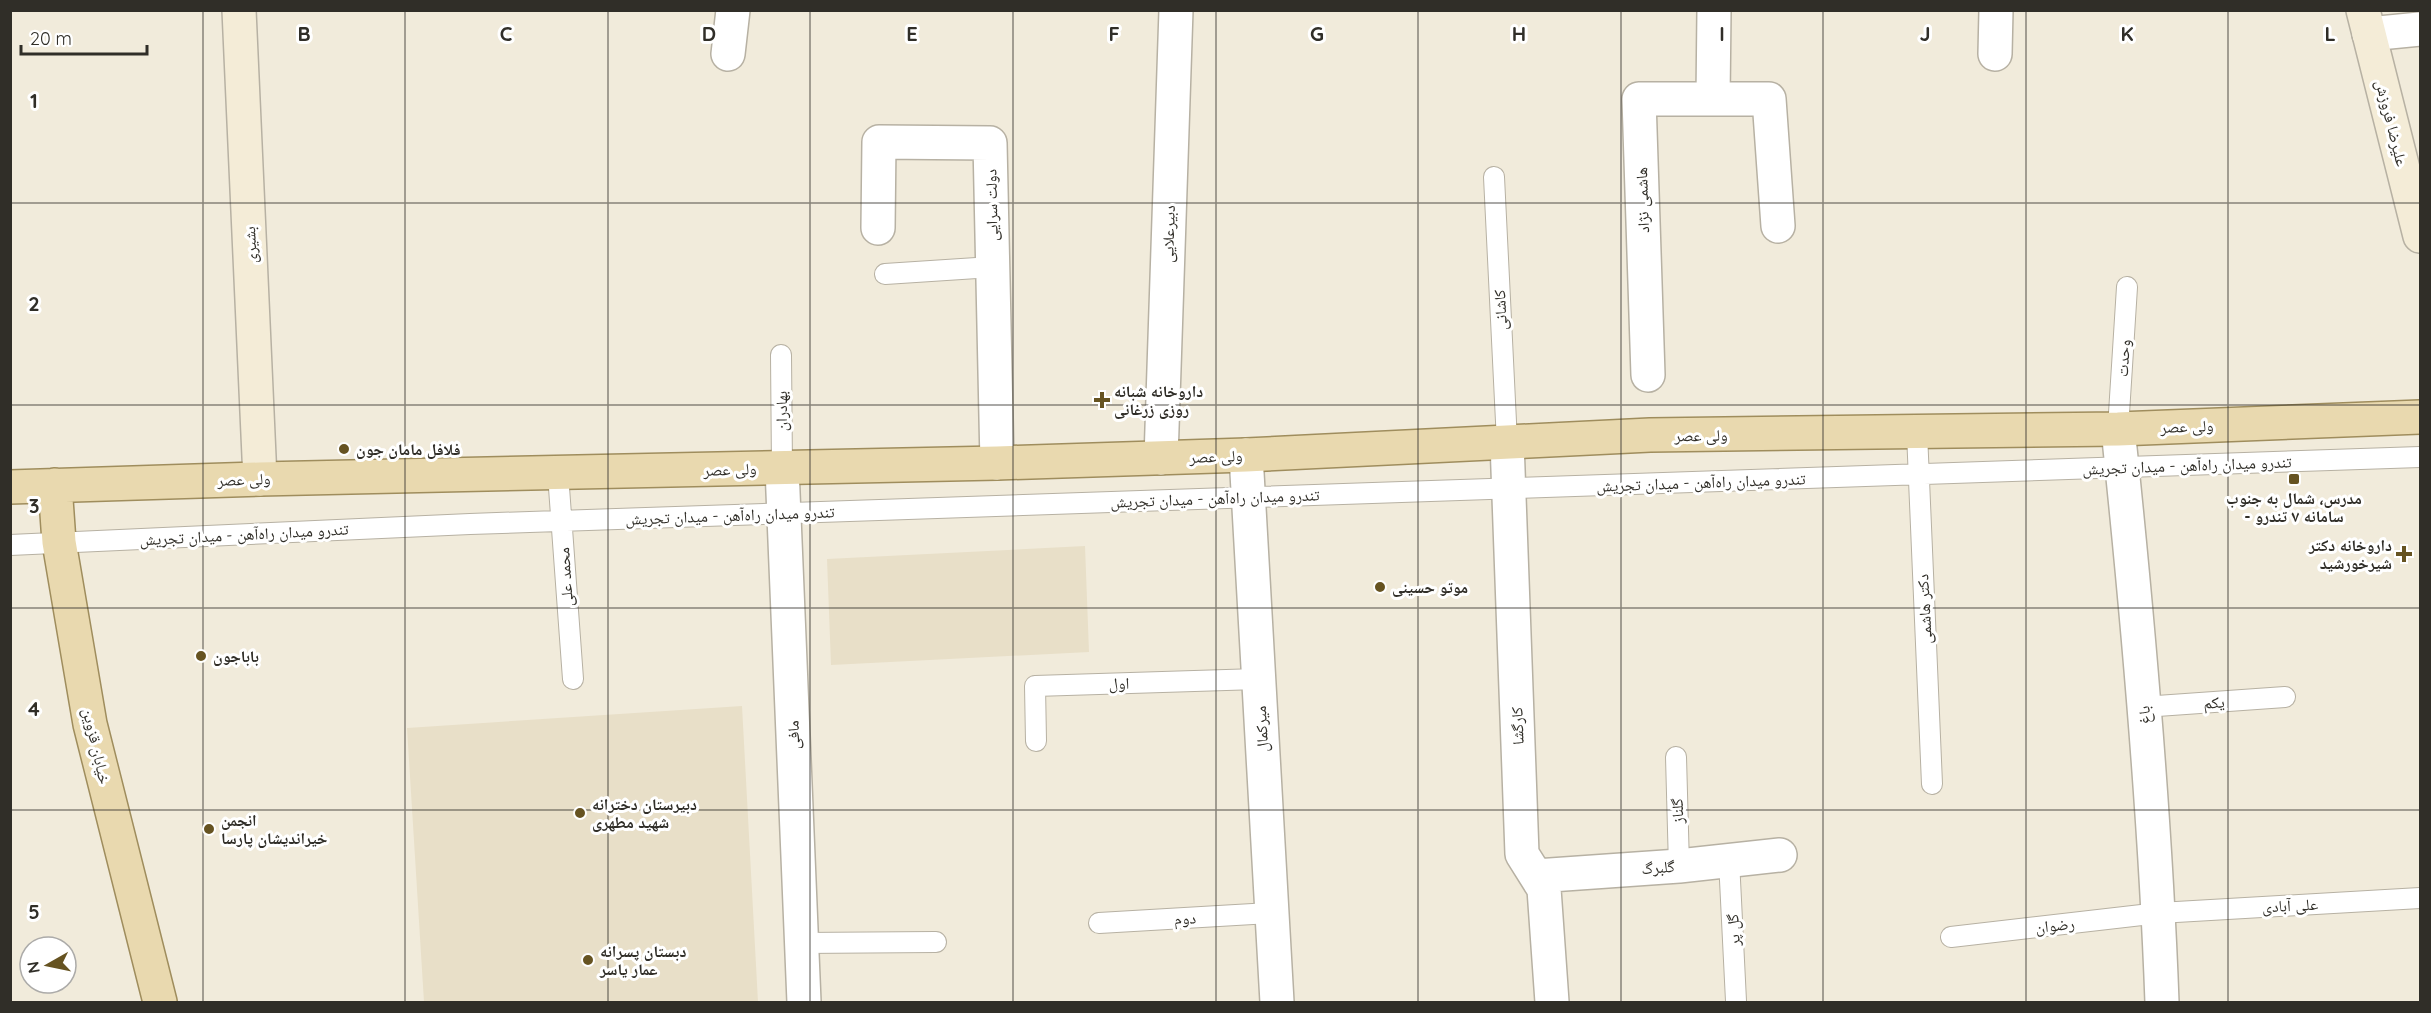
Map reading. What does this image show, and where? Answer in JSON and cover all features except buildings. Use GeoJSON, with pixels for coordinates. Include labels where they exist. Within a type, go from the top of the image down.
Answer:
{"type":"FeatureCollection","features":[{"type":"Feature","properties":{"kind":"main road","name":"ولی عصر"},"geometry":{"type":"LineString","coordinates":[[10,487],[260,479],[996,463],[1246,455],[1650,435],[2118,429],[2421,417]]}},
{"type":"Feature","properties":{"kind":"main road","name":"خیابان قزوین"},"geometry":{"type":"LineString","coordinates":[[55,485],[59,542],[68,584],[90,724],[160,1002]]}},
{"type":"Feature","properties":{"kind":"street","name":"بشیری"},"geometry":{"type":"LineString","coordinates":[[239,10],[260,479]]}},
{"type":"Feature","properties":{"kind":"street"},"geometry":{"type":"LineString","coordinates":[[728,54],[733,10]]}},
{"type":"Feature","properties":{"kind":"street","name":"دبیرعلایی"},"geometry":{"type":"LineString","coordinates":[[1161,458],[1176,10]]}},
{"type":"Feature","properties":{"kind":"street"},"geometry":{"type":"LineString","coordinates":[[1713,99],[1714,10]]}},
{"type":"Feature","properties":{"kind":"street"},"geometry":{"type":"LineString","coordinates":[[1995,54],[1996,10]]}},
{"type":"Feature","properties":{"kind":"street"},"geometry":{"type":"LineString","coordinates":[[2366,22],[2421,29]]}},
{"type":"Feature","properties":{"kind":"street","name":"علیرضا فروزش"},"geometry":{"type":"LineString","coordinates":[[2366,22],[2421,236]]}},
{"type":"Feature","properties":{"kind":"street","name":"هاشمی نژاد"},"geometry":{"type":"LineString","coordinates":[[1648,375],[1639,99],[1769,99],[1778,226]]}},
{"type":"Feature","properties":{"kind":"street","name":"دولت سرایی"},"geometry":{"type":"LineString","coordinates":[[878,228],[879,142],[990,143],[996,463]]}},
{"type":"Feature","properties":{"kind":"street","name":"باغ"},"geometry":{"type":"LineString","coordinates":[[2118,429],[2159,913],[2162,1002]]}},
{"type":"Feature","properties":{"kind":"street","name":"کارگشا"},"geometry":{"type":"LineString","coordinates":[[1507,442],[1522,854],[1544,889],[1551,1002]]}},
{"type":"Feature","properties":{"kind":"street","name":"میرکمال"},"geometry":{"type":"LineString","coordinates":[[1246,455],[1270,913],[1277,1002]]}},
{"type":"Feature","properties":{"kind":"street","name":"مافی"},"geometry":{"type":"LineString","coordinates":[[782,468],[804,1002]]}},
{"type":"Feature","properties":{"kind":"street","name":"گلبرگ"},"geometry":{"type":"LineString","coordinates":[[1536,876],[1679,866],[1780,855]]}},
{"type":"Feature","properties":{"kind":"lane","name":"کاشانی"},"geometry":{"type":"LineString","coordinates":[[1494,177],[1507,442]]}},
{"type":"Feature","properties":{"kind":"lane"},"geometry":{"type":"LineString","coordinates":[[885,274],[992,267]]}},
{"type":"Feature","properties":{"kind":"lane","name":"وحدت"},"geometry":{"type":"LineString","coordinates":[[2118,429],[2127,287]]}},
{"type":"Feature","properties":{"kind":"lane","name":"بهادران"},"geometry":{"type":"LineString","coordinates":[[781,355],[782,468]]}},
{"type":"Feature","properties":{"kind":"lane","name":"دکتر هاشمی"},"geometry":{"type":"LineString","coordinates":[[1917,433],[1932,784]]}},
{"type":"Feature","properties":{"kind":"lane","name":"تندرو میدان راه‌آهن - میدان تجریش"},"geometry":{"type":"LineString","coordinates":[[10,545],[561,521],[2421,457]]}},
{"type":"Feature","properties":{"kind":"lane","name":"محمد علی"},"geometry":{"type":"LineString","coordinates":[[558,474],[573,679]]}},
{"type":"Feature","properties":{"kind":"lane","name":"اول"},"geometry":{"type":"LineString","coordinates":[[1036,741],[1035,686],[1258,679]]}},
{"type":"Feature","properties":{"kind":"lane","name":"یکم"},"geometry":{"type":"LineString","coordinates":[[2143,707],[2285,697]]}},
{"type":"Feature","properties":{"kind":"lane","name":"گلناز"},"geometry":{"type":"LineString","coordinates":[[1676,756],[1679,866]]}},
{"type":"Feature","properties":{"kind":"lane","name":"گل پر"},"geometry":{"type":"LineString","coordinates":[[1730,860],[1736,1001]]}},
{"type":"Feature","properties":{"kind":"lane","name":"علی آبادی"},"geometry":{"type":"LineString","coordinates":[[2159,913],[2421,898]]}},
{"type":"Feature","properties":{"kind":"lane","name":"دوم"},"geometry":{"type":"LineString","coordinates":[[1099,923],[1270,913]]}},
{"type":"Feature","properties":{"kind":"lane","name":"رضوان"},"geometry":{"type":"LineString","coordinates":[[1951,937],[2159,913]]}},
{"type":"Feature","properties":{"kind":"lane"},"geometry":{"type":"LineString","coordinates":[[801,943],[936,942]]}},
{"type":"Feature","properties":{"kind":"shaded area"},"geometry":{"type":"Polygon","coordinates":[[[1085,546],[1089,652],[831,665],[827,559],[1085,546]]]}},
{"type":"Feature","properties":{"kind":"shaded area","name":"دبیرستان دخترانه شهید مطهری"},"geometry":{"type":"Polygon","coordinates":[[[742,706],[758,1002],[424,1002],[407,728],[742,706]]]}},
{"type":"Feature","properties":{"kind":"place","name":"داروخانه شبانه روزی زرغانی"},"geometry":{"type":"Point","coordinates":[1102,400]}},
{"type":"Feature","properties":{"kind":"place","name":"فلافل مامان جون"},"geometry":{"type":"Point","coordinates":[344,449]}},
{"type":"Feature","properties":{"kind":"place","name":"مدرس، شمال به جنوب - سامانه ۷ تندرو"},"geometry":{"type":"Point","coordinates":[2294,479]}},
{"type":"Feature","properties":{"kind":"place","name":"داروخانه دکتر شیرخورشید"},"geometry":{"type":"Point","coordinates":[2404,554]}},
{"type":"Feature","properties":{"kind":"place","name":"موتو حسینی"},"geometry":{"type":"Point","coordinates":[1380,587]}},
{"type":"Feature","properties":{"kind":"place","name":"باباجون"},"geometry":{"type":"Point","coordinates":[201,656]}},
{"type":"Feature","properties":{"kind":"place","name":"دبیرستان دخترانه شهید مطهری"},"geometry":{"type":"Point","coordinates":[580,813]}},
{"type":"Feature","properties":{"kind":"place","name":"انجمن خیراندیشان پارسا"},"geometry":{"type":"Point","coordinates":[209,829]}},
{"type":"Feature","properties":{"kind":"place","name":"دبستان پسرانه عمار یاسر"},"geometry":{"type":"Point","coordinates":[588,960]}}]}
